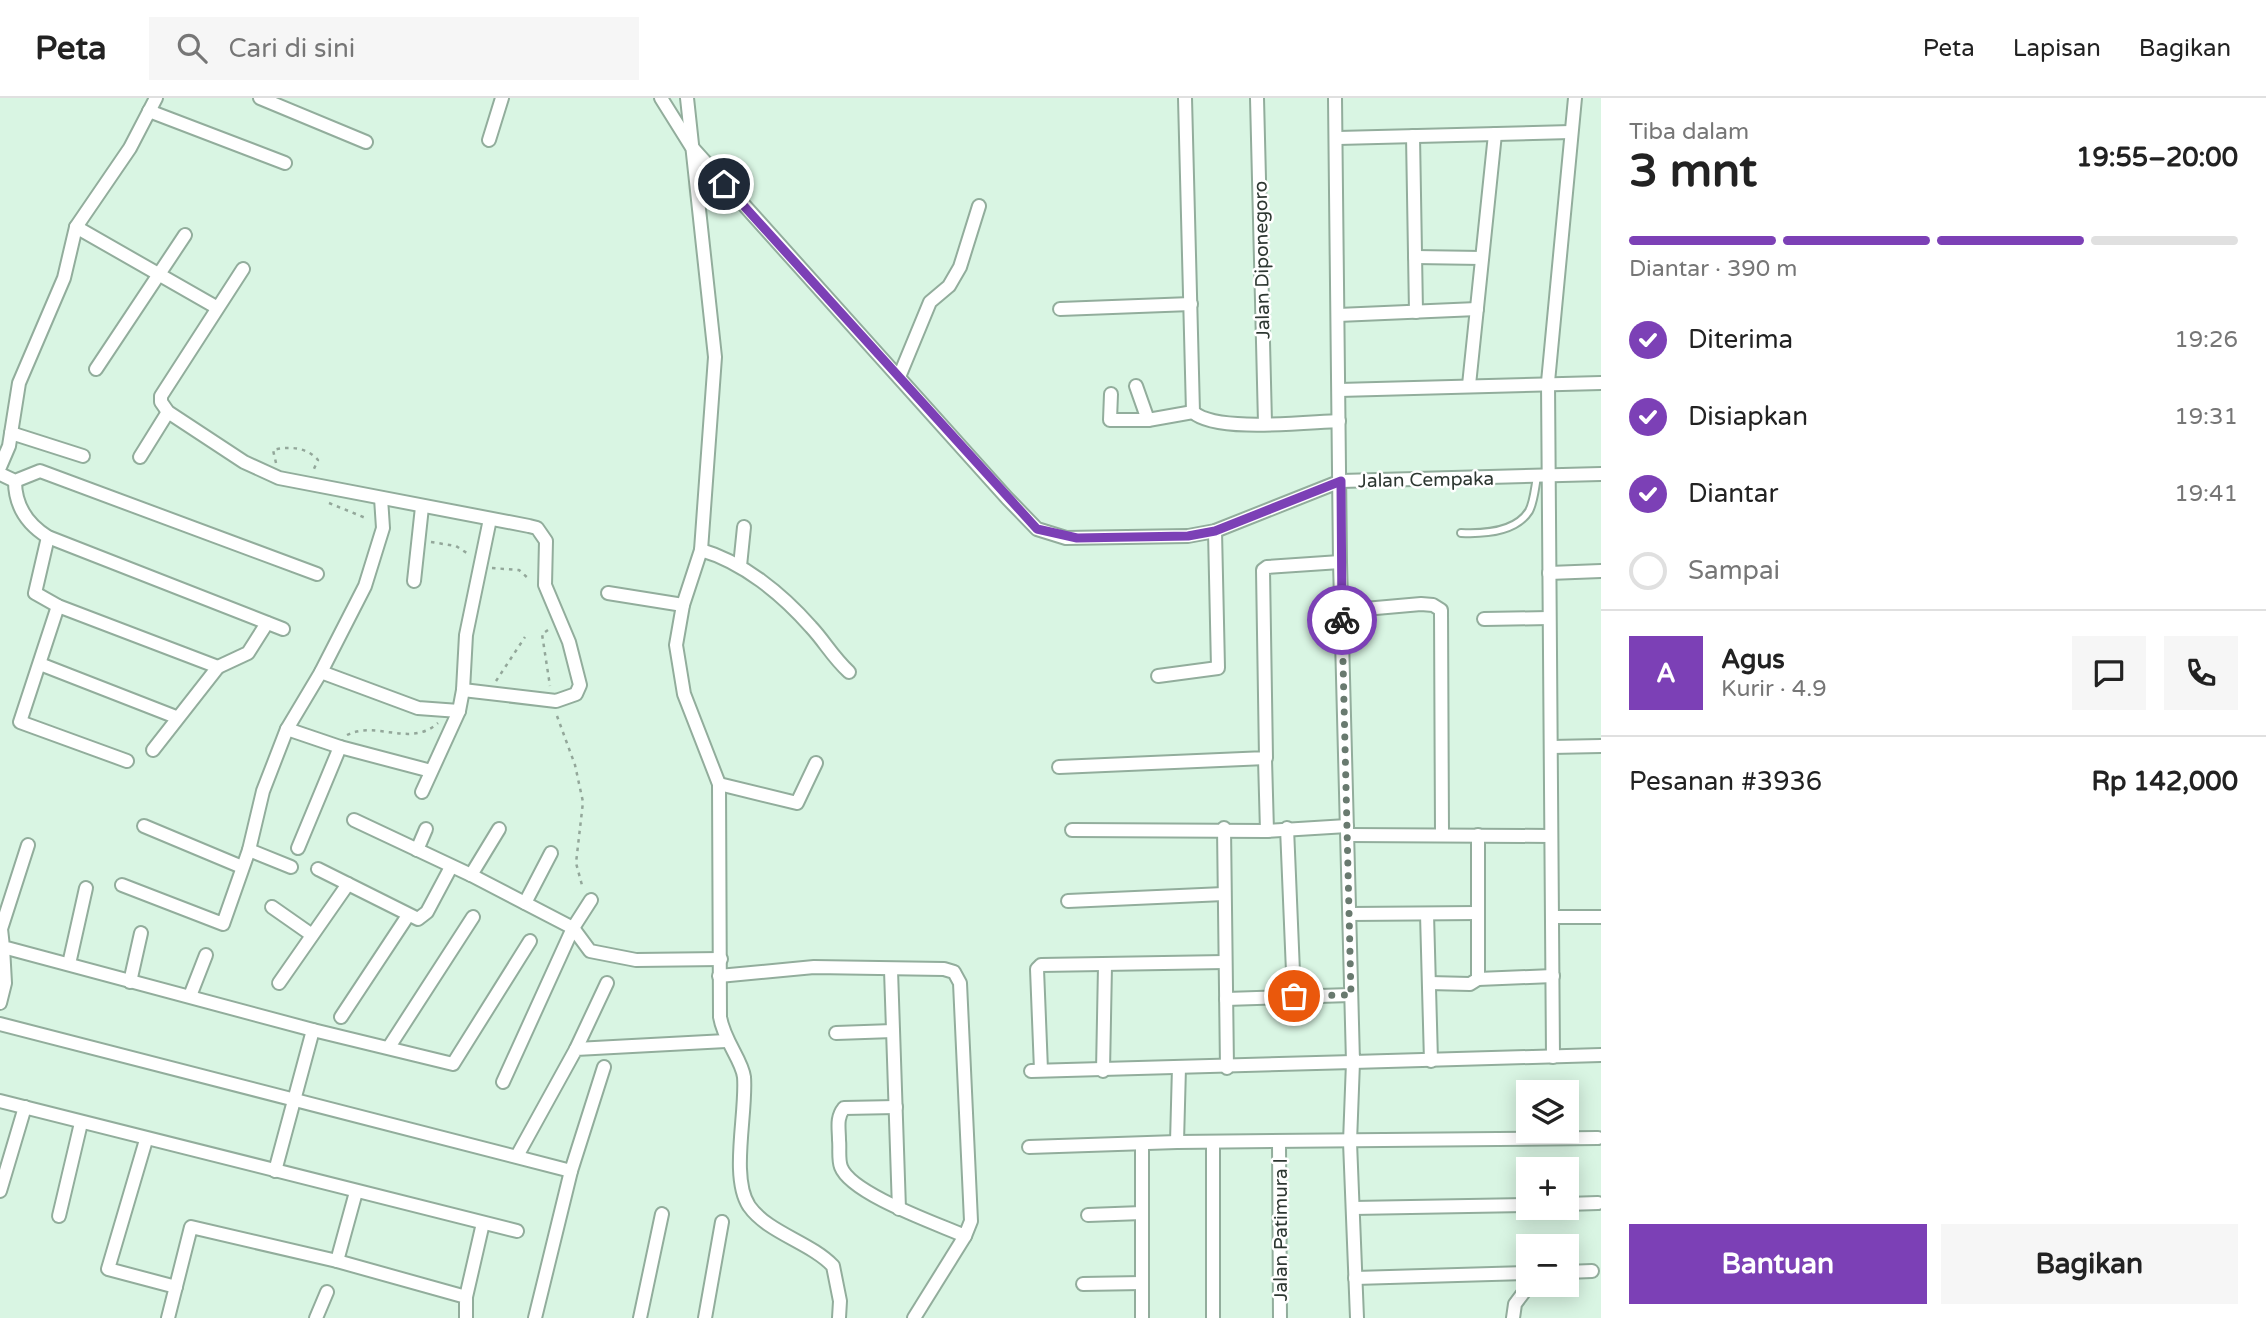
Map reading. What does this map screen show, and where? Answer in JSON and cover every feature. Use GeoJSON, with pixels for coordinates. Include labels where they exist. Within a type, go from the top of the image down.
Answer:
{"type":"FeatureCollection","features":[{"type":"Feature","properties":{"kind":"street"},"geometry":{"type":"LineString","coordinates":[[0,467],[11,433],[19,383],[64,278],[76,227],[130,148],[156,98]]}},
{"type":"Feature","properties":{"kind":"street"},"geometry":{"type":"LineString","coordinates":[[260,98],[366,142]]}},
{"type":"Feature","properties":{"kind":"street"},"geometry":{"type":"LineString","coordinates":[[489,140],[502,98]]}},
{"type":"Feature","properties":{"kind":"street","name":"Jalan Cempaka"},"geometry":{"type":"LineString","coordinates":[[661,98],[691,146],[1037,529],[1077,538],[1188,536],[1215,531],[1341,481],[1601,474]]}},
{"type":"Feature","properties":{"kind":"street"},"geometry":{"type":"LineString","coordinates":[[687,98],[715,357],[701,551],[683,605],[676,645],[677,665],[684,694],[719,784],[720,1017],[726,1041],[744,1075],[741,1172],[746,1198],[764,1219],[832,1266],[840,1301],[839,1318]]}},
{"type":"Feature","properties":{"kind":"street"},"geometry":{"type":"LineString","coordinates":[[1185,98],[1193,412]]}},
{"type":"Feature","properties":{"kind":"street","name":"Jalan Diponegoro"},"geometry":{"type":"LineString","coordinates":[[1257,98],[1265,423]]}},
{"type":"Feature","properties":{"kind":"street"},"geometry":{"type":"LineString","coordinates":[[1335,98],[1338,138],[1340,562],[1353,1062],[1350,1142],[1357,1318]]}},
{"type":"Feature","properties":{"kind":"street"},"geometry":{"type":"LineString","coordinates":[[1553,1057],[1549,573],[1542,477],[1548,382],[1575,98]]}},
{"type":"Feature","properties":{"kind":"street"},"geometry":{"type":"LineString","coordinates":[[149,111],[285,163]]}},
{"type":"Feature","properties":{"kind":"street"},"geometry":{"type":"LineString","coordinates":[[1338,138],[1571,132]]}},
{"type":"Feature","properties":{"kind":"street"},"geometry":{"type":"LineString","coordinates":[[1469,385],[1495,134]]}},
{"type":"Feature","properties":{"kind":"street"},"geometry":{"type":"LineString","coordinates":[[1413,136],[1416,312]]}},
{"type":"Feature","properties":{"kind":"street"},"geometry":{"type":"LineString","coordinates":[[899,377],[930,302],[948,286],[960,267],[979,206]]}},
{"type":"Feature","properties":{"kind":"street"},"geometry":{"type":"LineString","coordinates":[[76,227],[216,307]]}},
{"type":"Feature","properties":{"kind":"street"},"geometry":{"type":"LineString","coordinates":[[96,369],[185,235]]}},
{"type":"Feature","properties":{"kind":"street"},"geometry":{"type":"LineString","coordinates":[[1415,257],[1482,258]]}},
{"type":"Feature","properties":{"kind":"street"},"geometry":{"type":"LineString","coordinates":[[243,269],[161,396],[161,402],[168,412],[244,462],[279,478],[529,526],[542,534],[546,541],[545,585],[562,621],[580,685],[571,698],[556,701],[463,690]]}},
{"type":"Feature","properties":{"kind":"street"},"geometry":{"type":"LineString","coordinates":[[1060,309],[1191,304]]}},
{"type":"Feature","properties":{"kind":"street"},"geometry":{"type":"LineString","coordinates":[[1338,315],[1477,309]]}},
{"type":"Feature","properties":{"kind":"street"},"geometry":{"type":"LineString","coordinates":[[1339,390],[1548,382],[1601,383]]}},
{"type":"Feature","properties":{"kind":"street"},"geometry":{"type":"LineString","coordinates":[[1136,386],[1148,420]]}},
{"type":"Feature","properties":{"kind":"street"},"geometry":{"type":"LineString","coordinates":[[1111,394],[1110,420],[1148,420],[1193,412],[1214,421],[1339,421]]}},
{"type":"Feature","properties":{"kind":"street"},"geometry":{"type":"LineString","coordinates":[[140,457],[168,412]]}},
{"type":"Feature","properties":{"kind":"street"},"geometry":{"type":"LineString","coordinates":[[11,433],[83,456]]}},
{"type":"Feature","properties":{"kind":"street"},"geometry":{"type":"LineString","coordinates":[[0,474],[15,481],[40,471],[317,574]]}},
{"type":"Feature","properties":{"kind":"street"},"geometry":{"type":"LineString","coordinates":[[15,481],[15,498],[31,527],[48,537],[283,629]]}},
{"type":"Feature","properties":{"kind":"street"},"geometry":{"type":"LineString","coordinates":[[122,885],[223,924],[249,850],[263,791],[287,729],[321,672],[365,586],[383,528],[381,498]]}},
{"type":"Feature","properties":{"kind":"street"},"geometry":{"type":"LineString","coordinates":[[414,581],[422,507]]}},
{"type":"Feature","properties":{"kind":"street"},"geometry":{"type":"LineString","coordinates":[[422,792],[458,711],[463,690],[466,635],[490,519]]}},
{"type":"Feature","properties":{"kind":"street"},"geometry":{"type":"LineString","coordinates":[[740,566],[744,527]]}},
{"type":"Feature","properties":{"kind":"street"},"geometry":{"type":"LineString","coordinates":[[1158,676],[1219,666],[1215,531]]}},
{"type":"Feature","properties":{"kind":"street"},"geometry":{"type":"LineString","coordinates":[[48,537],[35,593],[58,606],[218,667]]}},
{"type":"Feature","properties":{"kind":"street"},"geometry":{"type":"LineString","coordinates":[[701,551],[740,566],[801,617],[830,655],[849,672]]}},
{"type":"Feature","properties":{"kind":"street"},"geometry":{"type":"LineString","coordinates":[[1267,831],[1263,570],[1267,567],[1340,562]]}},
{"type":"Feature","properties":{"kind":"street"},"geometry":{"type":"LineString","coordinates":[[1549,573],[1601,571]]}},
{"type":"Feature","properties":{"kind":"street"},"geometry":{"type":"LineString","coordinates":[[608,593],[683,605]]}},
{"type":"Feature","properties":{"kind":"street"},"geometry":{"type":"LineString","coordinates":[[1342,611],[1420,604],[1433,605],[1441,610],[1442,835]]}},
{"type":"Feature","properties":{"kind":"street"},"geometry":{"type":"LineString","coordinates":[[58,606],[20,722],[127,761]]}},
{"type":"Feature","properties":{"kind":"street"},"geometry":{"type":"LineString","coordinates":[[1484,619],[1549,618]]}},
{"type":"Feature","properties":{"kind":"street"},"geometry":{"type":"LineString","coordinates":[[153,750],[176,717],[218,667],[248,653],[267,622]]}},
{"type":"Feature","properties":{"kind":"street"},"geometry":{"type":"LineString","coordinates":[[40,664],[176,717]]}},
{"type":"Feature","properties":{"kind":"street"},"geometry":{"type":"LineString","coordinates":[[321,672],[418,708],[458,711]]}},
{"type":"Feature","properties":{"kind":"street"},"geometry":{"type":"LineString","coordinates":[[287,729],[340,747],[431,771]]}},
{"type":"Feature","properties":{"kind":"street"},"geometry":{"type":"LineString","coordinates":[[1551,747],[1601,746]]}},
{"type":"Feature","properties":{"kind":"street"},"geometry":{"type":"LineString","coordinates":[[298,848],[340,747]]}},
{"type":"Feature","properties":{"kind":"street"},"geometry":{"type":"LineString","coordinates":[[1059,767],[1265,759]]}},
{"type":"Feature","properties":{"kind":"street"},"geometry":{"type":"LineString","coordinates":[[719,784],[797,803],[816,763]]}},
{"type":"Feature","properties":{"kind":"street"},"geometry":{"type":"LineString","coordinates":[[354,820],[471,875],[573,928],[590,951],[636,960],[721,959]]}},
{"type":"Feature","properties":{"kind":"street"},"geometry":{"type":"LineString","coordinates":[[144,826],[243,867]]}},
{"type":"Feature","properties":{"kind":"street"},"geometry":{"type":"LineString","coordinates":[[1072,830],[1224,828],[1267,831],[1287,828],[1442,835],[1551,835]]}},
{"type":"Feature","properties":{"kind":"street"},"geometry":{"type":"LineString","coordinates":[[1224,828],[1227,1068]]}},
{"type":"Feature","properties":{"kind":"street"},"geometry":{"type":"LineString","coordinates":[[1287,828],[1294,996]]}},
{"type":"Feature","properties":{"kind":"street"},"geometry":{"type":"LineString","coordinates":[[417,850],[426,829]]}},
{"type":"Feature","properties":{"kind":"street"},"geometry":{"type":"LineString","coordinates":[[471,875],[499,829]]}},
{"type":"Feature","properties":{"kind":"street"},"geometry":{"type":"LineString","coordinates":[[1478,835],[1478,979]]}},
{"type":"Feature","properties":{"kind":"street"},"geometry":{"type":"LineString","coordinates":[[0,1003],[5,983],[1,929],[29,845]]}},
{"type":"Feature","properties":{"kind":"street"},"geometry":{"type":"LineString","coordinates":[[249,850],[291,867]]}},
{"type":"Feature","properties":{"kind":"street"},"geometry":{"type":"LineString","coordinates":[[525,902],[551,853]]}},
{"type":"Feature","properties":{"kind":"street"},"geometry":{"type":"LineString","coordinates":[[318,869],[407,917],[418,919],[427,912],[451,867]]}},
{"type":"Feature","properties":{"kind":"street"},"geometry":{"type":"LineString","coordinates":[[279,983],[348,884]]}},
{"type":"Feature","properties":{"kind":"street"},"geometry":{"type":"LineString","coordinates":[[69,964],[86,888]]}},
{"type":"Feature","properties":{"kind":"street"},"geometry":{"type":"LineString","coordinates":[[1068,901],[1224,894]]}},
{"type":"Feature","properties":{"kind":"street"},"geometry":{"type":"LineString","coordinates":[[503,1082],[588,899]]}},
{"type":"Feature","properties":{"kind":"street"},"geometry":{"type":"LineString","coordinates":[[272,907],[312,935]]}},
{"type":"Feature","properties":{"kind":"street"},"geometry":{"type":"LineString","coordinates":[[1350,914],[1478,913]]}},
{"type":"Feature","properties":{"kind":"street"},"geometry":{"type":"LineString","coordinates":[[1427,914],[1431,1061]]}},
{"type":"Feature","properties":{"kind":"street"},"geometry":{"type":"LineString","coordinates":[[341,1017],[407,917]]}},
{"type":"Feature","properties":{"kind":"street"},"geometry":{"type":"LineString","coordinates":[[389,1047],[473,917]]}},
{"type":"Feature","properties":{"kind":"street"},"geometry":{"type":"LineString","coordinates":[[1552,917],[1601,917]]}},
{"type":"Feature","properties":{"kind":"street"},"geometry":{"type":"LineString","coordinates":[[130,982],[141,933]]}},
{"type":"Feature","properties":{"kind":"street"},"geometry":{"type":"LineString","coordinates":[[3,947],[313,1030],[453,1064],[530,941]]}},
{"type":"Feature","properties":{"kind":"street"},"geometry":{"type":"LineString","coordinates":[[190,996],[206,955]]}},
{"type":"Feature","properties":{"kind":"street"},"geometry":{"type":"LineString","coordinates":[[1225,962],[1038,966],[1036,1070],[1227,1068],[1601,1055]]}},
{"type":"Feature","properties":{"kind":"street"},"geometry":{"type":"LineString","coordinates":[[1103,1071],[1105,966]]}},
{"type":"Feature","properties":{"kind":"street"},"geometry":{"type":"LineString","coordinates":[[719,976],[814,967],[891,971],[944,969],[954,972],[960,983],[971,1221],[965,1236],[914,1318]]}},
{"type":"Feature","properties":{"kind":"street"},"geometry":{"type":"LineString","coordinates":[[891,971],[900,1209]]}},
{"type":"Feature","properties":{"kind":"street"},"geometry":{"type":"LineString","coordinates":[[1429,983],[1470,984],[1478,979],[1553,976]]}},
{"type":"Feature","properties":{"kind":"street"},"geometry":{"type":"LineString","coordinates":[[517,1156],[576,1049],[607,983]]}},
{"type":"Feature","properties":{"kind":"street"},"geometry":{"type":"LineString","coordinates":[[1226,999],[1351,995]]}},
{"type":"Feature","properties":{"kind":"street"},"geometry":{"type":"LineString","coordinates":[[0,1024],[571,1171]]}},
{"type":"Feature","properties":{"kind":"street"},"geometry":{"type":"LineString","coordinates":[[275,1171],[313,1030]]}},
{"type":"Feature","properties":{"kind":"street"},"geometry":{"type":"LineString","coordinates":[[836,1033],[893,1031]]}},
{"type":"Feature","properties":{"kind":"street"},"geometry":{"type":"LineString","coordinates":[[576,1049],[726,1041]]}},
{"type":"Feature","properties":{"kind":"street"},"geometry":{"type":"LineString","coordinates":[[535,1318],[571,1171],[604,1067]]}},
{"type":"Feature","properties":{"kind":"street"},"geometry":{"type":"LineString","coordinates":[[1177,1142],[1179,1067]]}},
{"type":"Feature","properties":{"kind":"street"},"geometry":{"type":"LineString","coordinates":[[0,1101],[146,1140],[517,1231]]}},
{"type":"Feature","properties":{"kind":"street"},"geometry":{"type":"LineString","coordinates":[[896,1107],[848,1106],[838,1117],[843,1171],[872,1194],[900,1209],[965,1236]]}},
{"type":"Feature","properties":{"kind":"street"},"geometry":{"type":"LineString","coordinates":[[0,1191],[25,1107]]}},
{"type":"Feature","properties":{"kind":"street"},"geometry":{"type":"LineString","coordinates":[[59,1216],[81,1123]]}},
{"type":"Feature","properties":{"kind":"street"},"geometry":{"type":"LineString","coordinates":[[1029,1147],[1177,1142],[1598,1138]]}},
{"type":"Feature","properties":{"kind":"street"},"geometry":{"type":"LineString","coordinates":[[146,1140],[108,1269],[176,1287]]}},
{"type":"Feature","properties":{"kind":"street"},"geometry":{"type":"LineString","coordinates":[[1213,1143],[1213,1318]]}},
{"type":"Feature","properties":{"kind":"street","name":"Jalan Patimura l"},"geometry":{"type":"LineString","coordinates":[[1279,1143],[1280,1318]]}},
{"type":"Feature","properties":{"kind":"street"},"geometry":{"type":"LineString","coordinates":[[1142,1144],[1142,1318]]}},
{"type":"Feature","properties":{"kind":"street"},"geometry":{"type":"LineString","coordinates":[[337,1261],[356,1192]]}},
{"type":"Feature","properties":{"kind":"street"},"geometry":{"type":"LineString","coordinates":[[1579,1204],[1598,1203]]}},
{"type":"Feature","properties":{"kind":"street"},"geometry":{"type":"LineString","coordinates":[[1353,1208],[1516,1205]]}},
{"type":"Feature","properties":{"kind":"street"},"geometry":{"type":"LineString","coordinates":[[1088,1215],[1142,1213]]}},
{"type":"Feature","properties":{"kind":"street"},"geometry":{"type":"LineString","coordinates":[[640,1318],[662,1214]]}},
{"type":"Feature","properties":{"kind":"street"},"geometry":{"type":"LineString","coordinates":[[705,1318],[722,1222]]}},
{"type":"Feature","properties":{"kind":"street"},"geometry":{"type":"LineString","coordinates":[[466,1318],[466,1297],[483,1223]]}},
{"type":"Feature","properties":{"kind":"street"},"geometry":{"type":"LineString","coordinates":[[168,1318],[191,1227],[337,1261],[466,1297]]}},
{"type":"Feature","properties":{"kind":"street"},"geometry":{"type":"LineString","coordinates":[[1579,1272],[1592,1271]]}},
{"type":"Feature","properties":{"kind":"street"},"geometry":{"type":"LineString","coordinates":[[1355,1278],[1516,1273]]}},
{"type":"Feature","properties":{"kind":"street"},"geometry":{"type":"LineString","coordinates":[[1083,1284],[1142,1283]]}},
{"type":"Feature","properties":{"kind":"street"},"geometry":{"type":"LineString","coordinates":[[316,1318],[327,1292]]}},
{"type":"Feature","properties":{"kind":"street"},"geometry":{"type":"LineString","coordinates":[[1513,1318],[1515,1304],[1520,1297]]}},
{"type":"Feature","properties":{"kind":"lane"},"geometry":{"type":"LineString","coordinates":[[1461,533],[1493,531],[1514,524],[1531,508],[1542,477]]}},
{"type":"Feature","properties":{"kind":"path"},"geometry":{"type":"LineString","coordinates":[[273,450],[295,447],[316,456],[318,460],[309,482]]}},
{"type":"Feature","properties":{"kind":"path"},"geometry":{"type":"LineString","coordinates":[[562,621],[542,634],[547,680],[575,765],[583,802],[576,863],[588,899]]}},
{"type":"Feature","properties":{"kind":"way so far"},"geometry":{"type":"LineString","coordinates":[[1294,996],[1351,995],[1342,620]]}},
{"type":"Feature","properties":{"kind":"route"},"geometry":{"type":"LineString","coordinates":[[724,184],[1037,529],[1066,538],[1188,536],[1215,531],[1341,481],[1342,620]]}}]}
